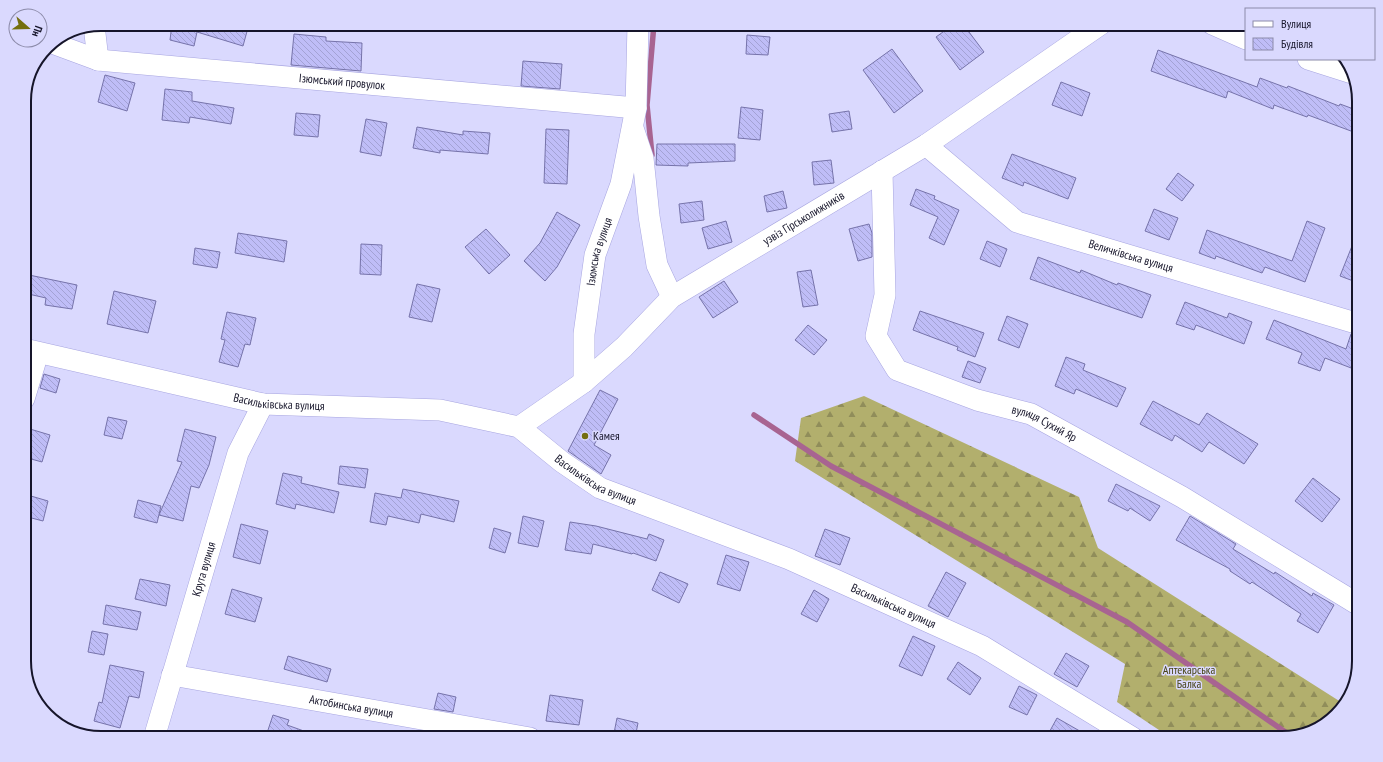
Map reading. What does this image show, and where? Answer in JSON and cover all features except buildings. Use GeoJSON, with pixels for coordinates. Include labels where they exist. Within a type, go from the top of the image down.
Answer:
{"type":"FeatureCollection","features":[{"type":"Feature","properties":{"kind":"street","name":"Ізюмська вулиця"},"geometry":{"type":"LineString","coordinates":[[584,382],[584,334],[595,255],[621,184],[634,116],[638,31]]}},
{"type":"Feature","properties":{"kind":"street","name":"узвіз Гірськолижників"},"geometry":{"type":"LineString","coordinates":[[519,427],[584,382],[624,347],[672,297],[926,145],[1088,31]]}},
{"type":"Feature","properties":{"kind":"street"},"geometry":{"type":"LineString","coordinates":[[1228,31],[1245,39]]}},
{"type":"Feature","properties":{"kind":"street"},"geometry":{"type":"LineString","coordinates":[[95,32],[98,60]]}},
{"type":"Feature","properties":{"kind":"street","name":"Ізюмський провулок"},"geometry":{"type":"LineString","coordinates":[[59,45],[98,60],[634,116]]}},
{"type":"Feature","properties":{"kind":"street"},"geometry":{"type":"LineString","coordinates":[[1311,60],[1345,71]]}},
{"type":"Feature","properties":{"kind":"street","name":"Ізюмська вулиця"},"geometry":{"type":"LineString","coordinates":[[634,116],[643,158],[649,216],[657,265],[672,297]]}},
{"type":"Feature","properties":{"kind":"street","name":"Величківська вулиця"},"geometry":{"type":"LineString","coordinates":[[926,145],[1017,222],[1352,322]]}},
{"type":"Feature","properties":{"kind":"street","name":"вулиця Сухий Яр"},"geometry":{"type":"LineString","coordinates":[[882,171],[885,295],[876,336],[898,370],[977,400],[1031,414],[1182,497],[1352,601]]}},
{"type":"Feature","properties":{"kind":"street","name":"Васильківська вулиця"},"geometry":{"type":"LineString","coordinates":[[31,351],[264,404],[440,410],[519,427],[562,462],[600,488],[789,559],[982,646],[1122,731]]}},
{"type":"Feature","properties":{"kind":"street","name":"Крута вулиця"},"geometry":{"type":"LineString","coordinates":[[156,731],[238,454],[264,404]]}},
{"type":"Feature","properties":{"kind":"street","name":"Актобинська вулиця"},"geometry":{"type":"LineString","coordinates":[[172,675],[490,731]]}},
{"type":"Feature","properties":{"kind":"green space","name":"Аптекарська Балка"},"geometry":{"type":"Polygon","coordinates":[[[864,396],[1079,497],[1098,548],[1339,701],[1328,714],[1321,719],[1300,729],[1282,731],[1160,731],[1117,702],[1125,664],[795,461],[801,418],[864,396]]]}},
{"type":"Feature","properties":{"kind":"waterway"},"geometry":{"type":"LineString","coordinates":[[652,155],[647,105],[653,31]]}},
{"type":"Feature","properties":{"kind":"waterway"},"geometry":{"type":"LineString","coordinates":[[754,415],[831,466],[1127,622],[1284,731]]}},
{"type":"Feature","properties":{"kind":"place","name":"Камея"},"geometry":{"type":"Point","coordinates":[585,436]}}]}
